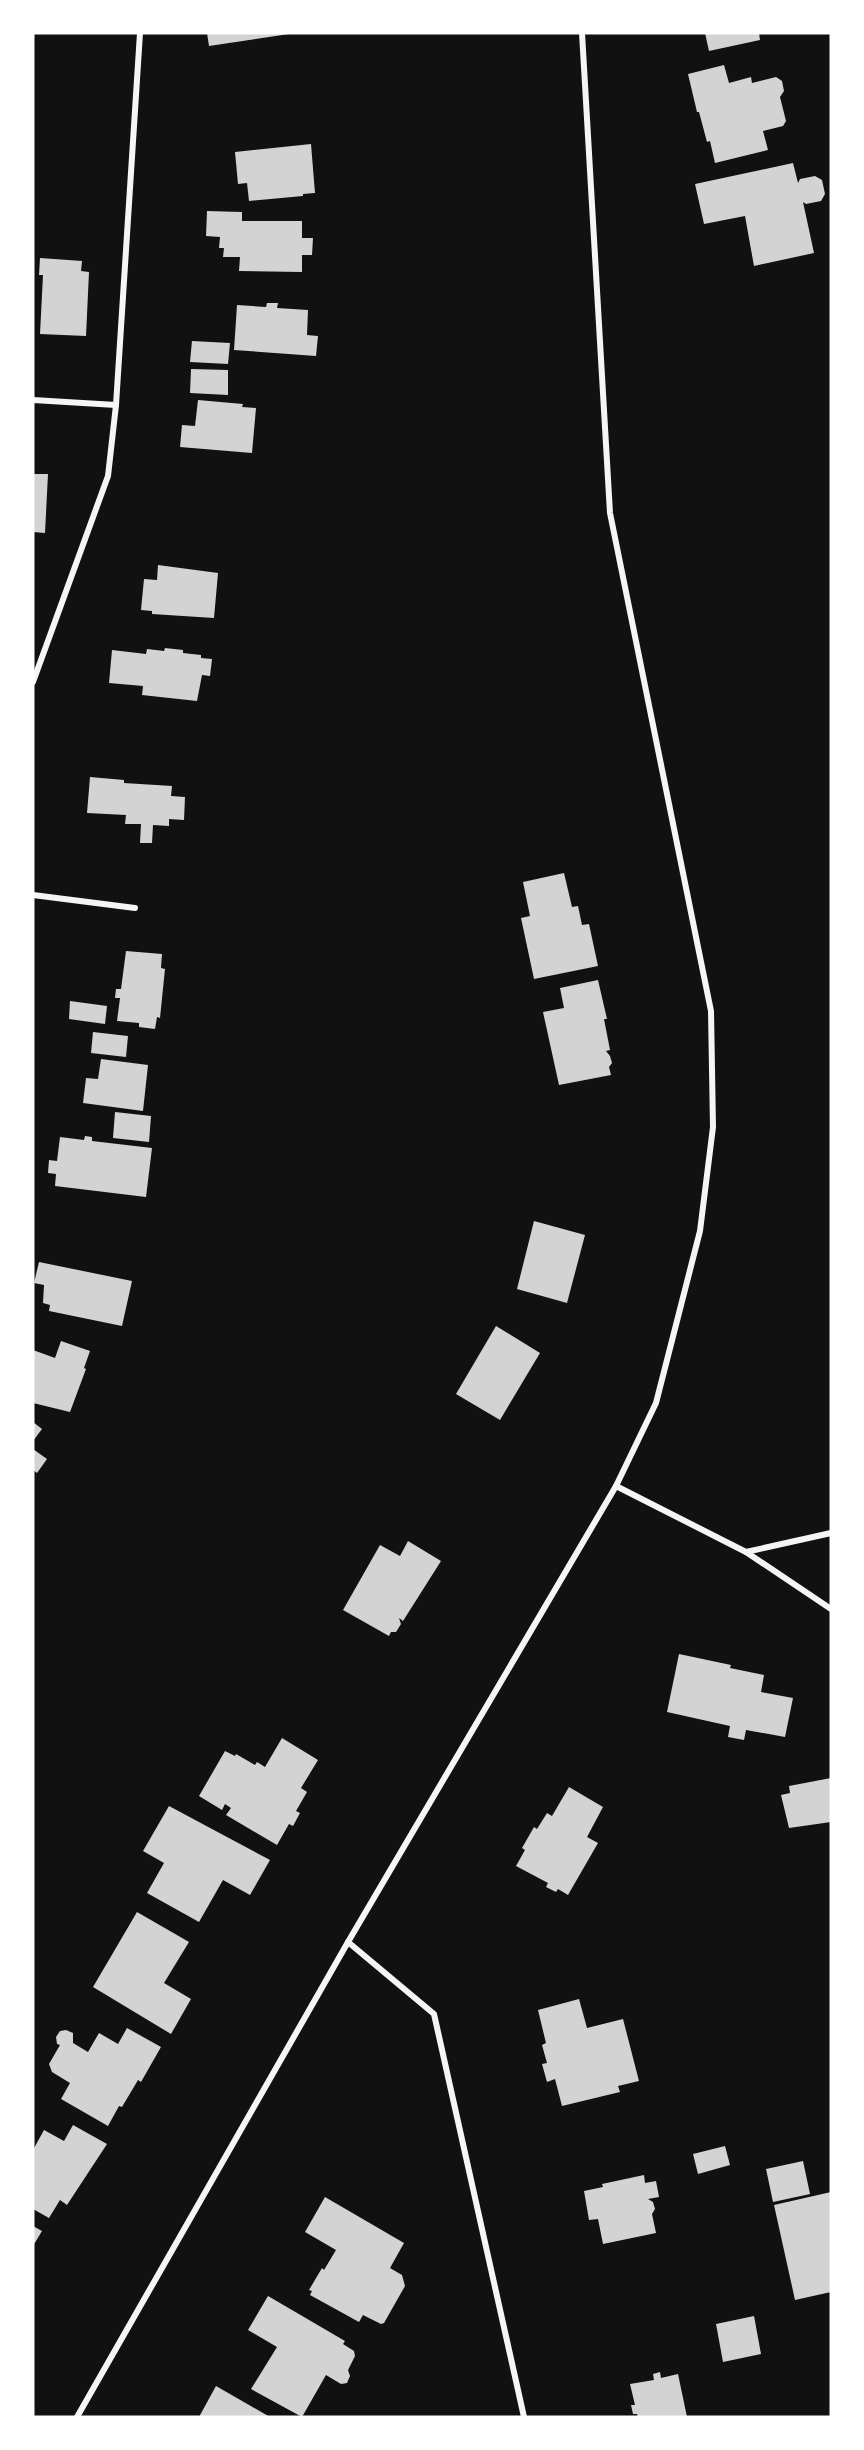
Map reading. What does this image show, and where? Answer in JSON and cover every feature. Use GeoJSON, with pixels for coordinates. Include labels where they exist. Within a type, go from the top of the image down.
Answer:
{"type":"FeatureCollection","features":[{"type":"Feature","properties":{"kind":"street"},"geometry":{"type":"LineString","coordinates":[[33,682],[108,476],[116,405],[140,33]]}},
{"type":"Feature","properties":{"kind":"street"},"geometry":{"type":"LineString","coordinates":[[77,2417],[348,1942],[616,1486],[656,1403],[700,1231],[713,1127],[711,1011],[610,513],[582,33]]}},
{"type":"Feature","properties":{"kind":"street"},"geometry":{"type":"LineString","coordinates":[[33,400],[116,405]]}},
{"type":"Feature","properties":{"kind":"street"},"geometry":{"type":"LineString","coordinates":[[33,895],[135,908]]}},
{"type":"Feature","properties":{"kind":"street"},"geometry":{"type":"LineString","coordinates":[[616,1486],[746,1552],[831,1609]]}},
{"type":"Feature","properties":{"kind":"street"},"geometry":{"type":"LineString","coordinates":[[746,1552],[831,1533]]}},
{"type":"Feature","properties":{"kind":"street"},"geometry":{"type":"LineString","coordinates":[[348,1942],[434,2014],[524,2417]]}},
{"type":"Feature","properties":{"kind":"building"},"geometry":{"type":"Polygon","coordinates":[[[207,33],[289,33],[289,34],[209,46],[207,33]]]}},
{"type":"Feature","properties":{"kind":"building"},"geometry":{"type":"Polygon","coordinates":[[[705,33],[759,33],[760,40],[709,51],[705,33]]]}},
{"type":"Feature","properties":{"kind":"building"},"geometry":{"type":"Polygon","coordinates":[[[724,65],[729,83],[751,77],[752,83],[776,77],[782,81],[784,91],[780,97],[786,121],[783,126],[763,131],[768,150],[715,163],[710,141],[707,142],[699,112],[697,112],[688,74],[724,65]]]}},
{"type":"Feature","properties":{"kind":"building"},"geometry":{"type":"Polygon","coordinates":[[[311,144],[315,193],[249,201],[247,183],[238,184],[235,152],[311,144]]]}},
{"type":"Feature","properties":{"kind":"building"},"geometry":{"type":"Polygon","coordinates":[[[793,163],[798,183],[800,179],[815,176],[822,180],[825,194],[821,201],[806,204],[803,202],[814,253],[754,266],[745,216],[704,224],[695,184],[793,163]]]}},
{"type":"Feature","properties":{"kind":"building"},"geometry":{"type":"Polygon","coordinates":[[[207,211],[242,212],[242,221],[302,221],[302,238],[313,238],[312,255],[302,255],[302,272],[239,271],[240,257],[223,257],[224,248],[219,248],[220,237],[206,236],[207,211]]]}},
{"type":"Feature","properties":{"kind":"building"},"geometry":{"type":"Polygon","coordinates":[[[40,258],[82,261],[81,271],[89,272],[86,336],[40,334],[43,275],[39,275],[40,258]]]}},
{"type":"Feature","properties":{"kind":"building"},"geometry":{"type":"Polygon","coordinates":[[[267,303],[278,303],[277,308],[308,310],[307,335],[318,336],[316,356],[234,350],[237,305],[266,307],[267,303]]]}},
{"type":"Feature","properties":{"kind":"building"},"geometry":{"type":"Polygon","coordinates":[[[192,341],[230,343],[228,364],[190,362],[192,341]]]}},
{"type":"Feature","properties":{"kind":"building"},"geometry":{"type":"Polygon","coordinates":[[[191,369],[228,370],[228,395],[190,393],[191,369]]]}},
{"type":"Feature","properties":{"kind":"building"},"geometry":{"type":"Polygon","coordinates":[[[198,400],[243,404],[242,407],[256,408],[252,453],[180,447],[182,425],[195,426],[198,400]]]}},
{"type":"Feature","properties":{"kind":"building"},"geometry":{"type":"Polygon","coordinates":[[[33,474],[48,474],[45,533],[33,532],[33,474]]]}},
{"type":"Feature","properties":{"kind":"building"},"geometry":{"type":"Polygon","coordinates":[[[158,565],[218,573],[214,618],[152,614],[152,611],[141,610],[144,579],[157,580],[158,565]]]}},
{"type":"Feature","properties":{"kind":"building"},"geometry":{"type":"Polygon","coordinates":[[[165,648],[183,650],[183,653],[212,659],[210,676],[202,675],[197,701],[142,695],[143,686],[109,683],[112,650],[146,654],[147,649],[164,651],[165,648]]]}},
{"type":"Feature","properties":{"kind":"building"},"geometry":{"type":"Polygon","coordinates":[[[90,777],[124,780],[124,783],[172,786],[171,796],[185,797],[184,820],[169,819],[169,826],[153,825],[152,843],[140,843],[141,824],[125,824],[126,815],[87,813],[90,777]]]}},
{"type":"Feature","properties":{"kind":"building"},"geometry":{"type":"Polygon","coordinates":[[[564,873],[572,907],[578,906],[582,925],[589,924],[598,966],[534,979],[521,918],[530,916],[523,882],[564,873]]]}},
{"type":"Feature","properties":{"kind":"building"},"geometry":{"type":"Polygon","coordinates":[[[126,951],[162,954],[161,968],[165,969],[160,1018],[157,1017],[155,1029],[139,1027],[139,1023],[117,1021],[120,998],[115,998],[116,989],[121,989],[126,951]]]}},
{"type":"Feature","properties":{"kind":"building"},"geometry":{"type":"Polygon","coordinates":[[[598,980],[607,1019],[604,1019],[610,1050],[606,1051],[612,1063],[609,1067],[611,1075],[559,1085],[543,1012],[564,1008],[560,988],[598,980]]]}},
{"type":"Feature","properties":{"kind":"building"},"geometry":{"type":"Polygon","coordinates":[[[70,1001],[107,1006],[105,1024],[69,1019],[70,1001]]]}},
{"type":"Feature","properties":{"kind":"building"},"geometry":{"type":"Polygon","coordinates":[[[93,1032],[128,1036],[126,1057],[91,1053],[93,1032]]]}},
{"type":"Feature","properties":{"kind":"building"},"geometry":{"type":"Polygon","coordinates":[[[101,1059],[148,1065],[143,1111],[83,1103],[86,1078],[98,1079],[101,1059]]]}},
{"type":"Feature","properties":{"kind":"building"},"geometry":{"type":"Polygon","coordinates":[[[115,1112],[151,1116],[149,1142],[113,1138],[115,1112]]]}},
{"type":"Feature","properties":{"kind":"building"},"geometry":{"type":"Polygon","coordinates":[[[85,1136],[92,1137],[92,1141],[152,1148],[146,1197],[55,1186],[56,1174],[48,1173],[49,1160],[57,1161],[60,1137],[84,1140],[85,1136]]]}},
{"type":"Feature","properties":{"kind":"building"},"geometry":{"type":"Polygon","coordinates":[[[534,1221],[585,1235],[567,1303],[517,1289],[534,1221]]]}},
{"type":"Feature","properties":{"kind":"building"},"geometry":{"type":"Polygon","coordinates":[[[39,1262],[132,1281],[122,1326],[49,1311],[50,1305],[43,1303],[44,1285],[34,1283],[39,1262]]]}},
{"type":"Feature","properties":{"kind":"building"},"geometry":{"type":"Polygon","coordinates":[[[496,1326],[540,1353],[500,1420],[456,1394],[496,1326]]]}},
{"type":"Feature","properties":{"kind":"building"},"geometry":{"type":"Polygon","coordinates":[[[61,1341],[90,1351],[84,1368],[86,1369],[70,1412],[33,1403],[33,1350],[55,1358],[61,1341]]]}},
{"type":"Feature","properties":{"kind":"building"},"geometry":{"type":"Polygon","coordinates":[[[33,1422],[42,1429],[33,1441],[33,1422]]]}},
{"type":"Feature","properties":{"kind":"building"},"geometry":{"type":"Polygon","coordinates":[[[33,1449],[47,1459],[37,1473],[33,1470],[33,1449]]]}},
{"type":"Feature","properties":{"kind":"building"},"geometry":{"type":"Polygon","coordinates":[[[408,1541],[441,1561],[403,1621],[399,1618],[401,1624],[396,1632],[391,1632],[389,1636],[343,1610],[380,1545],[400,1556],[408,1541]]]}},
{"type":"Feature","properties":{"kind":"building"},"geometry":{"type":"Polygon","coordinates":[[[679,1654],[764,1675],[761,1692],[793,1698],[785,1737],[746,1730],[744,1740],[728,1737],[730,1726],[667,1712],[679,1654]]]}},
{"type":"Feature","properties":{"kind":"building"},"geometry":{"type":"Polygon","coordinates":[[[282,1738],[318,1760],[301,1788],[307,1792],[296,1811],[300,1813],[293,1826],[289,1824],[277,1845],[226,1815],[231,1808],[225,1804],[222,1810],[199,1796],[225,1751],[235,1756],[236,1754],[255,1765],[257,1762],[265,1767],[282,1738]]]}},
{"type":"Feature","properties":{"kind":"building"},"geometry":{"type":"Polygon","coordinates":[[[831,1778],[831,1822],[789,1828],[781,1795],[790,1793],[789,1786],[831,1778]]]}},
{"type":"Feature","properties":{"kind":"building"},"geometry":{"type":"Polygon","coordinates":[[[569,1787],[603,1807],[587,1837],[598,1843],[568,1895],[558,1889],[556,1892],[546,1887],[548,1883],[516,1866],[525,1850],[522,1848],[534,1827],[537,1829],[547,1813],[552,1816],[569,1787]]]}},
{"type":"Feature","properties":{"kind":"building"},"geometry":{"type":"Polygon","coordinates":[[[169,1806],[270,1860],[250,1895],[223,1880],[199,1922],[147,1893],[164,1863],[143,1851],[169,1806]]]}},
{"type":"Feature","properties":{"kind":"building"},"geometry":{"type":"Polygon","coordinates":[[[137,1912],[189,1942],[164,1983],[191,1999],[171,2034],[93,1987],[137,1912]]]}},
{"type":"Feature","properties":{"kind":"building"},"geometry":{"type":"Polygon","coordinates":[[[579,1999],[587,2028],[623,2019],[639,2081],[618,2086],[620,2092],[562,2106],[555,2079],[547,2082],[542,2064],[547,2063],[542,2045],[546,2043],[538,2010],[579,1999]]]}},
{"type":"Feature","properties":{"kind":"building"},"geometry":{"type":"Polygon","coordinates":[[[127,2028],[161,2047],[141,2082],[138,2080],[108,2126],[61,2099],[70,2083],[52,2072],[49,2064],[60,2045],[57,2044],[56,2037],[60,2031],[66,2030],[73,2033],[73,2043],[88,2052],[99,2033],[118,2044],[127,2028]]]}},
{"type":"Feature","properties":{"kind":"building"},"geometry":{"type":"Polygon","coordinates":[[[73,2125],[107,2144],[67,2205],[60,2200],[49,2218],[33,2209],[33,2150],[44,2130],[64,2141],[73,2125]]]}},
{"type":"Feature","properties":{"kind":"building"},"geometry":{"type":"Polygon","coordinates":[[[725,2146],[730,2165],[698,2174],[693,2154],[725,2146]]]}},
{"type":"Feature","properties":{"kind":"building"},"geometry":{"type":"Polygon","coordinates":[[[803,2161],[810,2194],[773,2202],[766,2169],[803,2161]]]}},
{"type":"Feature","properties":{"kind":"building"},"geometry":{"type":"Polygon","coordinates":[[[644,2175],[645,2183],[656,2181],[659,2197],[648,2199],[653,2202],[655,2209],[652,2214],[656,2233],[603,2244],[598,2219],[589,2220],[584,2191],[603,2187],[602,2184],[644,2175]]]}},
{"type":"Feature","properties":{"kind":"building"},"geometry":{"type":"Polygon","coordinates":[[[831,2192],[831,2292],[795,2300],[774,2205],[831,2192]]]}},
{"type":"Feature","properties":{"kind":"building"},"geometry":{"type":"Polygon","coordinates":[[[325,2197],[404,2243],[390,2268],[402,2275],[405,2286],[384,2323],[381,2324],[363,2315],[359,2322],[310,2295],[312,2291],[309,2290],[336,2250],[305,2232],[325,2197]]]}},
{"type":"Feature","properties":{"kind":"building"},"geometry":{"type":"Polygon","coordinates":[[[33,2226],[42,2231],[33,2246],[33,2226]]]}},
{"type":"Feature","properties":{"kind":"building"},"geometry":{"type":"Polygon","coordinates":[[[268,2296],[345,2341],[343,2344],[354,2351],[355,2356],[348,2370],[350,2376],[347,2383],[341,2384],[326,2375],[302,2417],[251,2389],[277,2347],[248,2330],[268,2296]]]}},
{"type":"Feature","properties":{"kind":"building"},"geometry":{"type":"Polygon","coordinates":[[[754,2316],[761,2354],[723,2362],[716,2324],[754,2316]]]}},
{"type":"Feature","properties":{"kind":"building"},"geometry":{"type":"Polygon","coordinates":[[[660,2372],[661,2378],[678,2374],[687,2417],[638,2417],[637,2414],[633,2414],[631,2405],[635,2405],[630,2384],[654,2380],[653,2374],[660,2372]]]}},
{"type":"Feature","properties":{"kind":"building"},"geometry":{"type":"Polygon","coordinates":[[[216,2386],[270,2417],[199,2417],[216,2386]]]}}]}
